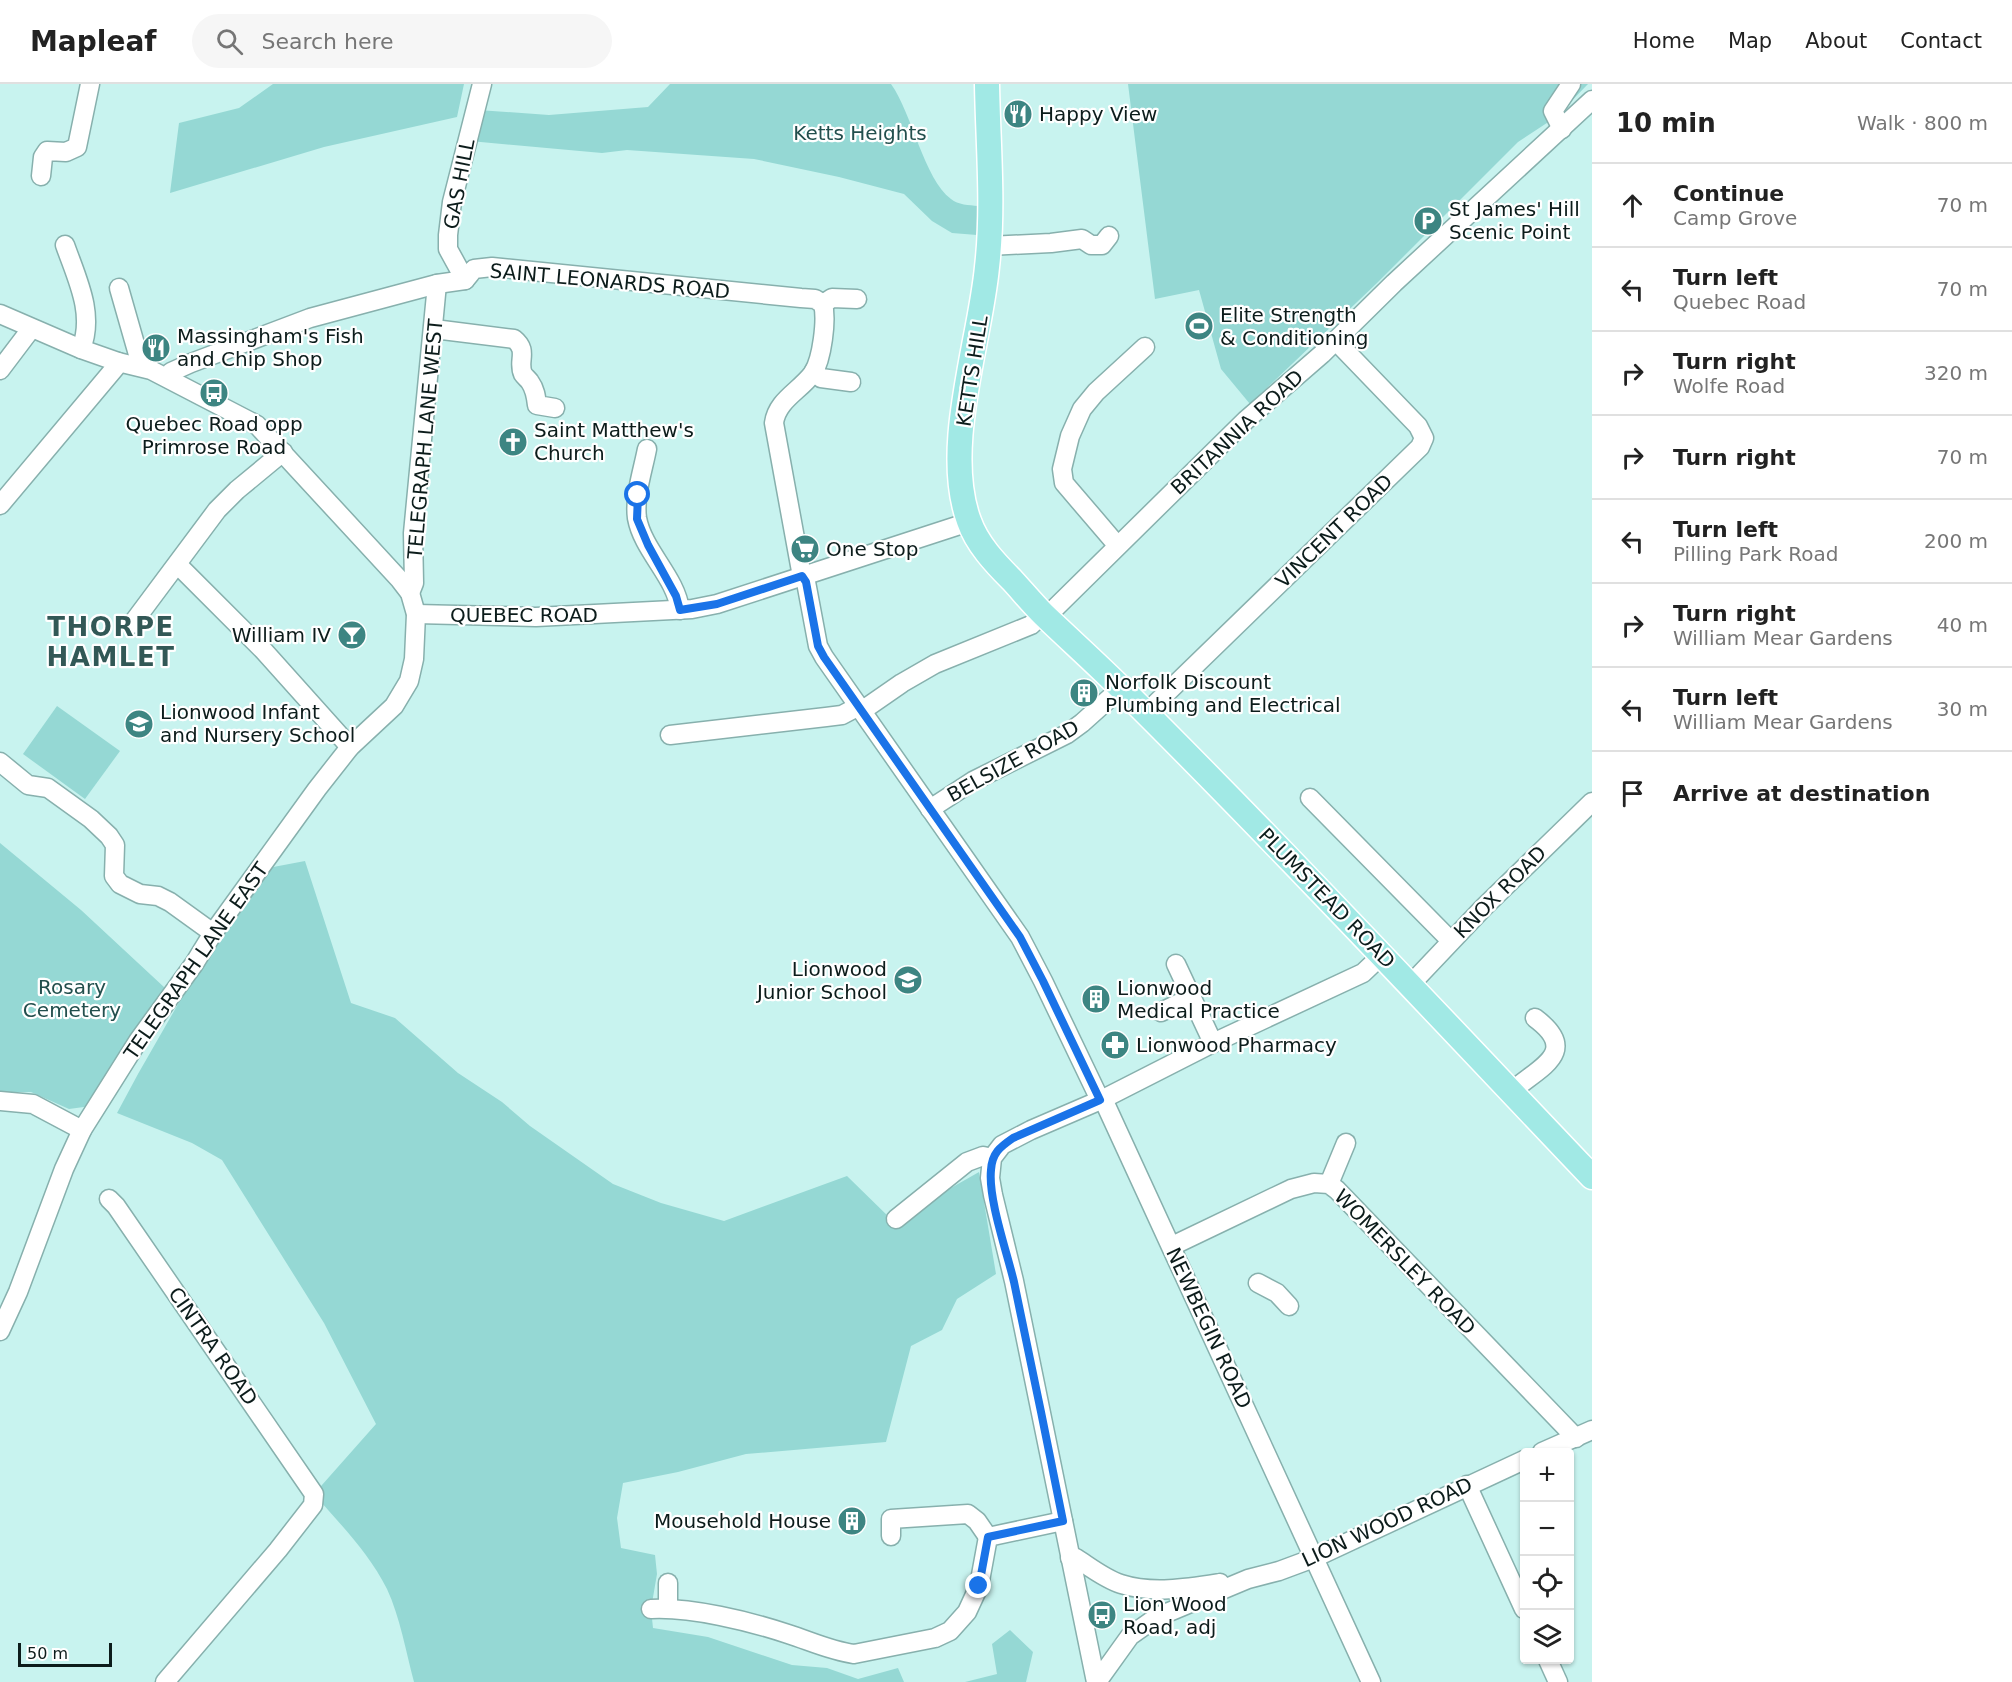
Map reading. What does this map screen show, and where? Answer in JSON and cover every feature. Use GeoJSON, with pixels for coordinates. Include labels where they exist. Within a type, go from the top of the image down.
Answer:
{"type":"FeatureCollection","features":[{"type":"Feature","properties":{"kind":"main road","name":"KETTS HILL"},"geometry":{"type":"LineString","coordinates":[[987,84],[989,246],[979,326],[969,369],[962,428],[960,482],[969,522],[991,557],[1048,619]]}},
{"type":"Feature","properties":{"kind":"main road","name":"PLUMSTEAD ROAD"},"geometry":{"type":"LineString","coordinates":[[1048,619],[1146,713],[1382,955],[1592,1177]]}},
{"type":"Feature","properties":{"kind":"street"},"geometry":{"type":"LineString","coordinates":[[41,176],[47,151],[66,152],[77,147],[90,84]]}},
{"type":"Feature","properties":{"kind":"street","name":"GAS HILL"},"geometry":{"type":"LineString","coordinates":[[465,280],[448,249],[448,235],[452,202],[482,84]]}},
{"type":"Feature","properties":{"kind":"street"},"geometry":{"type":"LineString","coordinates":[[1562,129],[1553,111],[1571,84]]}},
{"type":"Feature","properties":{"kind":"street","name":"BRITANNIA ROAD"},"geometry":{"type":"LineString","coordinates":[[670,735],[842,715],[861,708],[934,663],[1048,619],[1117,545],[1246,420],[1336,341],[1394,283],[1592,100]]}},
{"type":"Feature","properties":{"kind":"street"},"geometry":{"type":"LineString","coordinates":[[989,246],[1082,239],[1091,245],[1102,245],[1109,236]]}},
{"type":"Feature","properties":{"kind":"street"},"geometry":{"type":"LineString","coordinates":[[65,245],[83,296],[86,312],[87,325],[81,350]]}},
{"type":"Feature","properties":{"kind":"street","name":"SAINT LEONARDS ROAD"},"geometry":{"type":"LineString","coordinates":[[168,378],[171,372],[191,363],[310,318],[437,284],[465,280],[474,269],[492,267],[827,301],[857,299]]}},
{"type":"Feature","properties":{"kind":"street","name":"TELEGRAPH LANE WEST"},"geometry":{"type":"LineString","coordinates":[[410,593],[414,583],[413,533],[437,284]]}},
{"type":"Feature","properties":{"kind":"street"},"geometry":{"type":"LineString","coordinates":[[119,288],[139,358],[138,366]]}},
{"type":"Feature","properties":{"kind":"street"},"geometry":{"type":"LineString","coordinates":[[802,576],[774,423],[776,412],[814,371],[819,359],[827,301]]}},
{"type":"Feature","properties":{"kind":"street"},"geometry":{"type":"LineString","coordinates":[[0,314],[81,350],[138,366],[168,378],[257,425],[410,593],[416,614]]}},
{"type":"Feature","properties":{"kind":"street"},"geometry":{"type":"LineString","coordinates":[[0,370],[32,329]]}},
{"type":"Feature","properties":{"kind":"street"},"geometry":{"type":"LineString","coordinates":[[434,329],[514,339],[520,344],[523,353],[523,374],[532,384],[536,393],[537,405],[555,408]]}},
{"type":"Feature","properties":{"kind":"street","name":"VINCENT ROAD"},"geometry":{"type":"LineString","coordinates":[[1146,713],[1420,447],[1424,438],[1418,426],[1336,341]]}},
{"type":"Feature","properties":{"kind":"street"},"geometry":{"type":"LineString","coordinates":[[1117,545],[1064,483],[1062,469],[1070,436],[1082,409],[1096,392],[1145,347]]}},
{"type":"Feature","properties":{"kind":"street"},"geometry":{"type":"LineString","coordinates":[[0,505],[118,362]]}},
{"type":"Feature","properties":{"kind":"street"},"geometry":{"type":"LineString","coordinates":[[814,371],[821,378],[851,382]]}},
{"type":"Feature","properties":{"kind":"street"},"geometry":{"type":"LineString","coordinates":[[647,448],[637,506],[637,519],[648,545],[676,596],[680,610]]}},
{"type":"Feature","properties":{"kind":"street"},"geometry":{"type":"LineString","coordinates":[[132,624],[217,510],[237,490],[283,452]]}},
{"type":"Feature","properties":{"kind":"street","name":"QUEBEC ROAD"},"geometry":{"type":"LineString","coordinates":[[416,614],[536,617],[680,610],[717,604],[969,522]]}},
{"type":"Feature","properties":{"kind":"street"},"geometry":{"type":"LineString","coordinates":[[178,565],[264,651],[350,747]]}},
{"type":"Feature","properties":{"kind":"street","name":"NEWBEGIN ROAD"},"geometry":{"type":"LineString","coordinates":[[802,576],[806,582],[818,646],[1020,937],[1043,981],[1172,1246],[1371,1682]]}},
{"type":"Feature","properties":{"kind":"street","name":"TELEGRAPH LANE EAST"},"geometry":{"type":"LineString","coordinates":[[0,1330],[18,1292],[64,1169],[82,1130],[138,1041],[316,789],[350,747],[394,705],[409,681],[414,659],[416,614]]}},
{"type":"Feature","properties":{"kind":"street","name":"BELSIZE ROAD"},"geometry":{"type":"LineString","coordinates":[[930,809],[974,781],[1067,734],[1121,688]]}},
{"type":"Feature","properties":{"kind":"street"},"geometry":{"type":"LineString","coordinates":[[0,762],[28,785],[48,788],[91,819],[109,836],[115,845],[114,876],[120,884],[140,894],[164,899],[213,933]]}},
{"type":"Feature","properties":{"kind":"street"},"geometry":{"type":"LineString","coordinates":[[1321,802],[1383,862],[1451,941]]}},
{"type":"Feature","properties":{"kind":"street","name":"KNOX ROAD"},"geometry":{"type":"LineString","coordinates":[[1410,985],[1451,941],[1592,802]]}},
{"type":"Feature","properties":{"kind":"street"},"geometry":{"type":"LineString","coordinates":[[1097,1682],[1014,1281],[993,1195],[990,1178],[992,1158],[1002,1145],[1013,1138],[1101,1099],[1213,1043],[1363,973],[1382,955]]}},
{"type":"Feature","properties":{"kind":"street"},"geometry":{"type":"LineString","coordinates":[[1176,964],[1213,1043]]}},
{"type":"Feature","properties":{"kind":"street"},"geometry":{"type":"LineString","coordinates":[[1161,1012],[1192,997]]}},
{"type":"Feature","properties":{"kind":"street"},"geometry":{"type":"LineString","coordinates":[[1511,1092],[1539,1071],[1552,1057],[1555,1042],[1544,1020]]}},
{"type":"Feature","properties":{"kind":"street"},"geometry":{"type":"LineString","coordinates":[[0,1101],[33,1104],[82,1130]]}},
{"type":"Feature","properties":{"kind":"street"},"geometry":{"type":"LineString","coordinates":[[1329,1184],[1346,1143]]}},
{"type":"Feature","properties":{"kind":"street"},"geometry":{"type":"LineString","coordinates":[[896,1219],[967,1162],[983,1155],[992,1158]]}},
{"type":"Feature","properties":{"kind":"street","name":"WOMERSLEY ROAD"},"geometry":{"type":"LineString","coordinates":[[1172,1246],[1291,1189],[1314,1183],[1329,1184],[1584,1434]]}},
{"type":"Feature","properties":{"kind":"street","name":"CINTRA ROAD"},"geometry":{"type":"LineString","coordinates":[[109,1199],[314,1494],[313,1505],[278,1550],[165,1682]]}},
{"type":"Feature","properties":{"kind":"street"},"geometry":{"type":"LineString","coordinates":[[1258,1283],[1277,1293],[1289,1306]]}},
{"type":"Feature","properties":{"kind":"street"},"geometry":{"type":"LineString","coordinates":[[1551,1448],[1584,1434]]}},
{"type":"Feature","properties":{"kind":"street","name":"LION WOOD ROAD"},"geometry":{"type":"LineString","coordinates":[[1070,1558],[1076,1558],[1103,1576],[1121,1584],[1149,1588],[1189,1588],[1248,1579],[1314,1558],[1520,1462]]}},
{"type":"Feature","properties":{"kind":"street"},"geometry":{"type":"LineString","coordinates":[[1467,1485],[1520,1600]]}},
{"type":"Feature","properties":{"kind":"street"},"geometry":{"type":"LineString","coordinates":[[668,1583],[660,1609],[742,1622],[786,1633],[842,1652],[854,1654],[935,1638],[950,1631],[967,1612],[979,1586],[988,1537],[977,1521],[968,1514],[891,1519],[891,1536]]}},
{"type":"Feature","properties":{"kind":"street"},"geometry":{"type":"LineString","coordinates":[[988,1537],[1063,1521]]}},
{"type":"Feature","properties":{"kind":"street","name":"LION WOOD ROAD"},"geometry":{"type":"LineString","coordinates":[[1097,1682],[1130,1636],[1157,1617],[1248,1579]]}},
{"type":"Feature","properties":{"kind":"street"},"geometry":{"type":"LineString","coordinates":[[1550,1664],[1558,1682]]}},
{"type":"Feature","properties":{"kind":"green space"},"geometry":{"type":"Polygon","coordinates":[[[273,84],[464,84],[457,117],[324,147],[170,193],[179,123],[239,108],[273,84]]]}},
{"type":"Feature","properties":{"kind":"green space","name":"Ketts Heights"},"geometry":{"type":"Polygon","coordinates":[[[670,84],[891,84],[933,177],[942,190],[957,202],[978,206],[977,235],[952,233],[932,221],[904,194],[754,159],[627,150],[602,153],[470,141],[478,110],[549,115],[648,107],[670,84]]]}},
{"type":"Feature","properties":{"kind":"green space"},"geometry":{"type":"Polygon","coordinates":[[[1128,84],[1588,84],[1556,117],[1518,142],[1377,283],[1250,404],[1221,369],[1199,290],[1155,299],[1128,84]]]}},
{"type":"Feature","properties":{"kind":"green space"},"geometry":{"type":"Polygon","coordinates":[[[57,706],[120,751],[85,799],[23,754],[57,706]]]}},
{"type":"Feature","properties":{"kind":"green space","name":"Rosary Cemetery"},"geometry":{"type":"Polygon","coordinates":[[[0,843],[81,910],[165,988],[91,1106],[69,1109],[31,1092],[0,1092],[0,843]]]}},
{"type":"Feature","properties":{"kind":"green space"},"geometry":{"type":"Polygon","coordinates":[[[305,861],[351,1003],[395,1018],[458,1073],[502,1102],[530,1126],[613,1184],[661,1203],[724,1221],[847,1176],[893,1221],[979,1172],[996,1274],[957,1299],[942,1330],[911,1346],[886,1442],[746,1454],[678,1472],[623,1483],[617,1518],[621,1548],[655,1555],[657,1574],[651,1609],[653,1628],[708,1637],[792,1665],[827,1668],[858,1679],[898,1668],[904,1682],[414,1682],[399,1623],[387,1589],[363,1551],[314,1494],[376,1424],[324,1323],[222,1160],[192,1143],[117,1113],[197,971],[268,868],[305,861]]]}},
{"type":"Feature","properties":{"kind":"green space"},"geometry":{"type":"Polygon","coordinates":[[[1010,1630],[1033,1652],[1026,1682],[965,1682],[997,1674],[992,1644],[1010,1630]]]}},
{"type":"Feature","properties":{"kind":"place","name":"Happy View"},"geometry":{"type":"Point","coordinates":[1018,114]}},
{"type":"Feature","properties":{"kind":"place","name":"St James' Hill Scenic Point"},"geometry":{"type":"Point","coordinates":[1428,221]}},
{"type":"Feature","properties":{"kind":"place","name":"Elite Strength & Conditioning"},"geometry":{"type":"Point","coordinates":[1199,326]}},
{"type":"Feature","properties":{"kind":"place","name":"Massingham's Fish and Chip Shop"},"geometry":{"type":"Point","coordinates":[156,348]}},
{"type":"Feature","properties":{"kind":"place","name":"Quebec Road opp Primrose Road"},"geometry":{"type":"Point","coordinates":[214,393]}},
{"type":"Feature","properties":{"kind":"place","name":"Saint Matthew's Church"},"geometry":{"type":"Point","coordinates":[513,442]}},
{"type":"Feature","properties":{"kind":"place","name":"One Stop"},"geometry":{"type":"Point","coordinates":[805,549]}},
{"type":"Feature","properties":{"kind":"place","name":"William IV"},"geometry":{"type":"Point","coordinates":[352,635]}},
{"type":"Feature","properties":{"kind":"place","name":"Norfolk Discount Plumbing and Electrical"},"geometry":{"type":"Point","coordinates":[1084,693]}},
{"type":"Feature","properties":{"kind":"place","name":"Lionwood Infant and Nursery School"},"geometry":{"type":"Point","coordinates":[139,724]}},
{"type":"Feature","properties":{"kind":"place","name":"Lionwood Junior School"},"geometry":{"type":"Point","coordinates":[908,980]}},
{"type":"Feature","properties":{"kind":"place","name":"Lionwood Medical Practice"},"geometry":{"type":"Point","coordinates":[1096,999]}},
{"type":"Feature","properties":{"kind":"place","name":"Lionwood Pharmacy"},"geometry":{"type":"Point","coordinates":[1115,1045]}},
{"type":"Feature","properties":{"kind":"place","name":"Mousehold House"},"geometry":{"type":"Point","coordinates":[852,1521]}},
{"type":"Feature","properties":{"kind":"place","name":"Lion Wood Road, adj"},"geometry":{"type":"Point","coordinates":[1102,1615]}},
{"type":"Feature","properties":{"kind":"district","name":"THORPE HAMLET"},"geometry":{"type":"Point","coordinates":[111,642]}},
{"type":"Feature","properties":{"kind":"route"},"geometry":{"type":"LineString","coordinates":[[638,495],[637,519],[648,545],[676,596],[680,610],[717,604],[802,576],[806,582],[818,646],[824,657],[1020,937],[1100,1100],[1013,1138],[1002,1145],[992,1158],[990,1178],[993,1195],[1014,1281],[1063,1521],[988,1537],[979,1586]]}}]}
